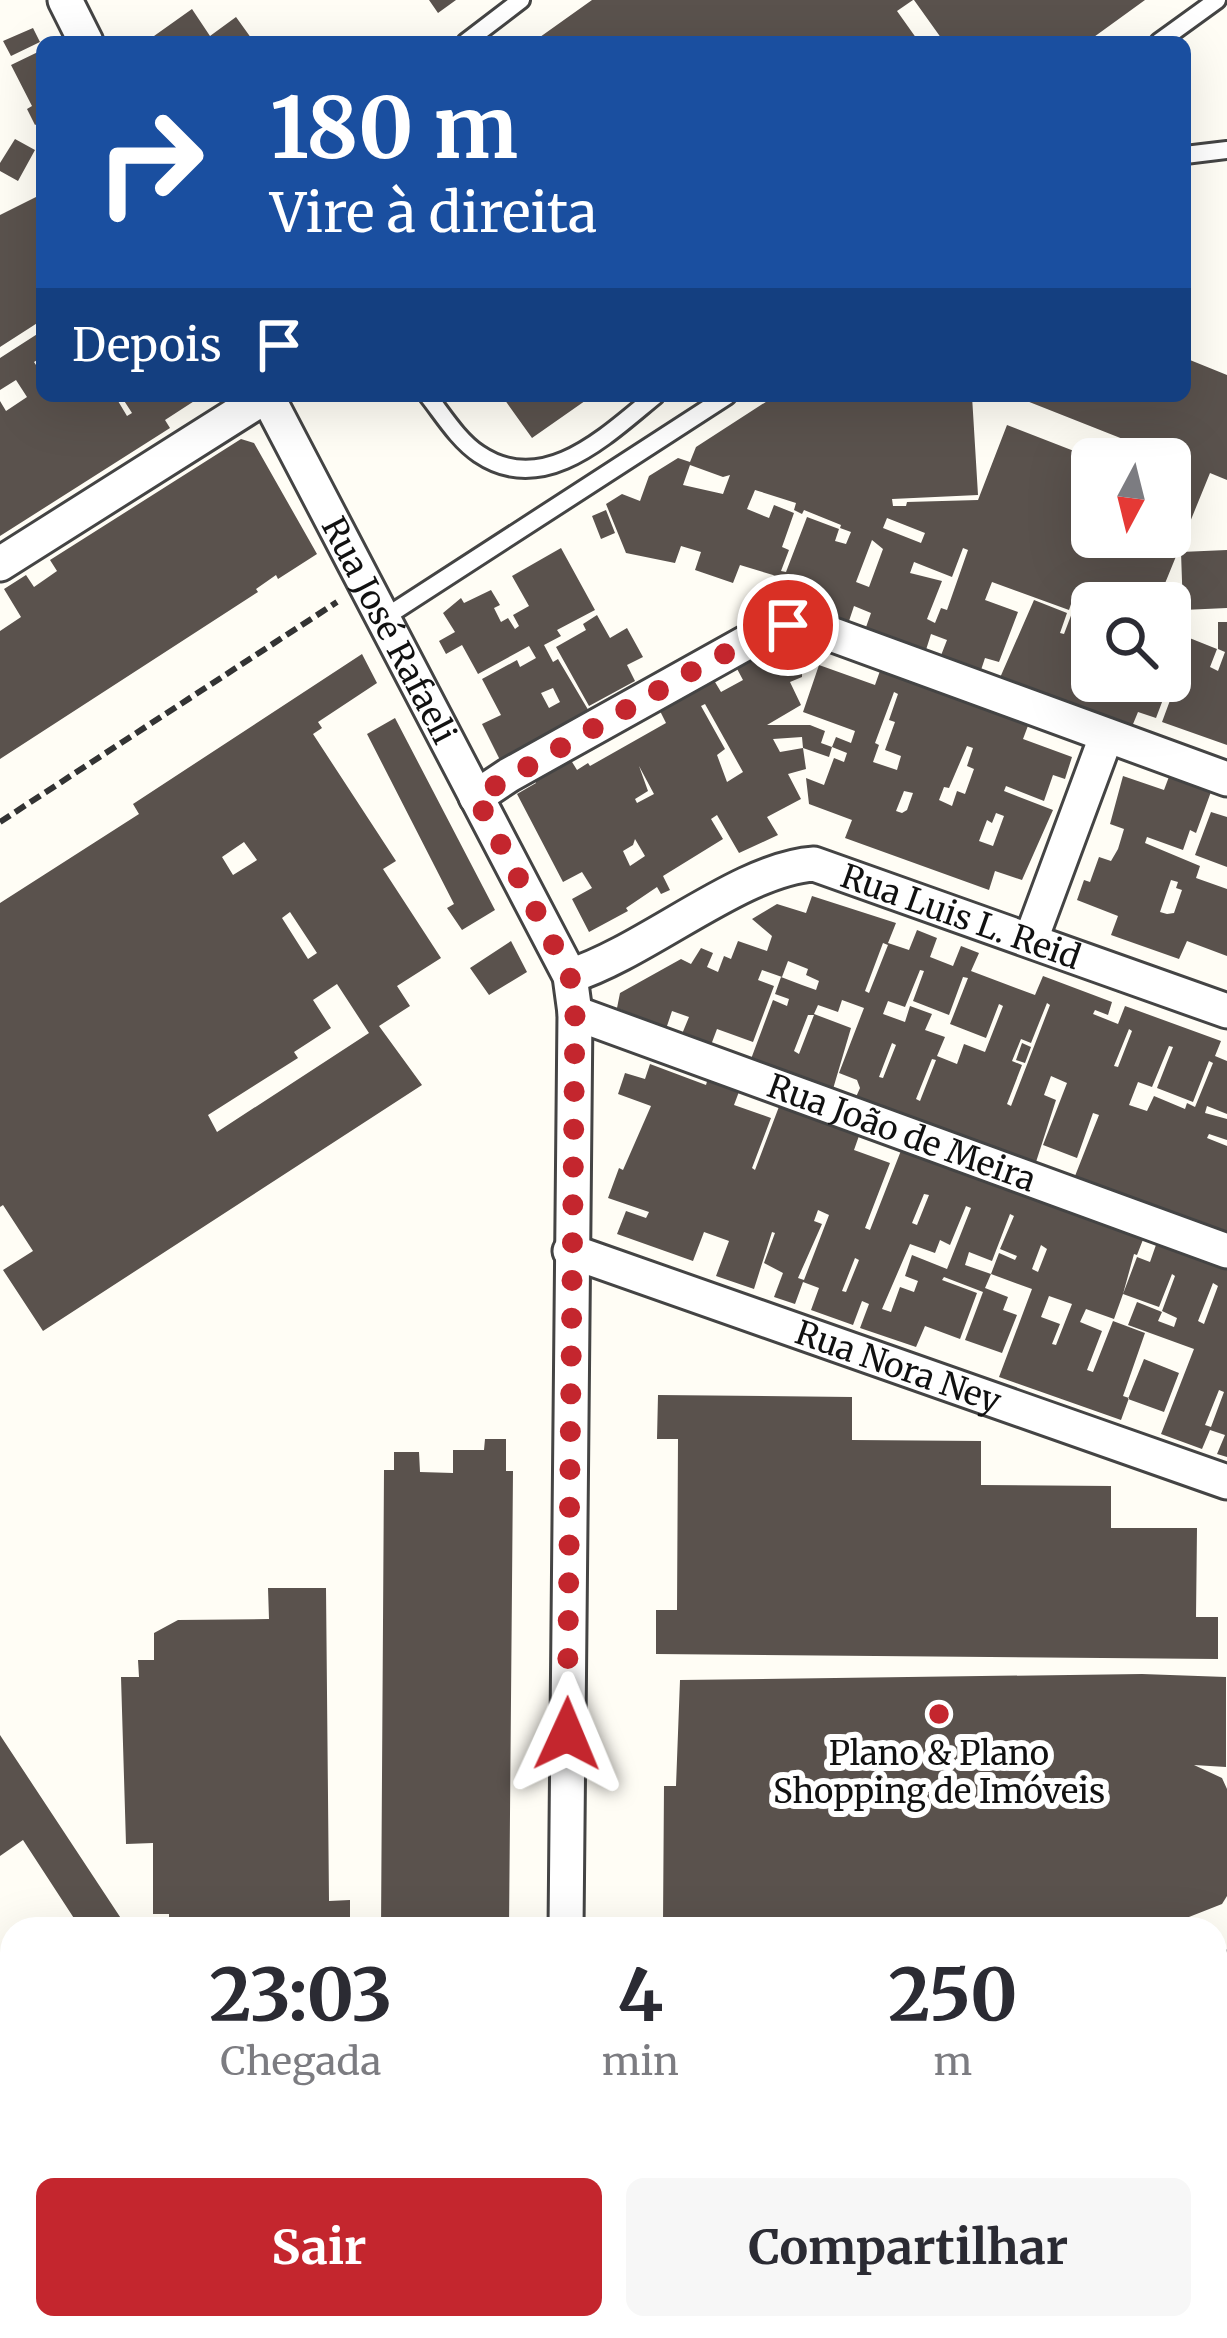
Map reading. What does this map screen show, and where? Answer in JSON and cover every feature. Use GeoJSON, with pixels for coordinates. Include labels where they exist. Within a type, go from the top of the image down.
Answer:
{"type":"FeatureCollection","features":[{"type":"Feature","properties":{"kind":"street"},"geometry":{"type":"LineString","coordinates":[[65,0],[83,36]]}},
{"type":"Feature","properties":{"kind":"street"},"geometry":{"type":"LineString","coordinates":[[0,563],[256,402]]}},
{"type":"Feature","properties":{"kind":"street","name":"Rua José Rafaeli"},"geometry":{"type":"LineString","coordinates":[[269,402],[570,976],[575,1013],[566,1917]]}},
{"type":"Feature","properties":{"kind":"street"},"geometry":{"type":"LineString","coordinates":[[476,797],[685,675],[769,630],[788,625],[828,633],[1227,779]]}},
{"type":"Feature","properties":{"kind":"street"},"geometry":{"type":"LineString","coordinates":[[1031,939],[1106,737]]}},
{"type":"Feature","properties":{"kind":"street","name":"Rua Luis L. Reid"},"geometry":{"type":"LineString","coordinates":[[570,976],[636,948],[769,873],[814,864],[1227,1011]]}},
{"type":"Feature","properties":{"kind":"street","name":"Rua João de Meira"},"geometry":{"type":"LineString","coordinates":[[575,1013],[1227,1251]]}},
{"type":"Feature","properties":{"kind":"street","name":"Rua Nora Ney"},"geometry":{"type":"LineString","coordinates":[[570,1251],[1227,1482]]}},
{"type":"Feature","properties":{"kind":"lane"},"geometry":{"type":"LineString","coordinates":[[474,36],[520,0]]}},
{"type":"Feature","properties":{"kind":"lane"},"geometry":{"type":"LineString","coordinates":[[1167,36],[1217,0]]}},
{"type":"Feature","properties":{"kind":"lane"},"geometry":{"type":"LineString","coordinates":[[1191,154],[1227,149]]}},
{"type":"Feature","properties":{"kind":"lane"},"geometry":{"type":"LineString","coordinates":[[433,402],[480,455],[504,464],[544,467],[566,463],[582,453],[647,402]]}},
{"type":"Feature","properties":{"kind":"lane"},"geometry":{"type":"LineString","coordinates":[[385,618],[718,402]]}},
{"type":"Feature","properties":{"kind":"path"},"geometry":{"type":"LineString","coordinates":[[0,822],[366,584]]}},
{"type":"Feature","properties":{"kind":"building"},"geometry":{"type":"Polygon","coordinates":[[[429,0],[456,0],[438,13],[429,0]]]}},
{"type":"Feature","properties":{"kind":"building"},"geometry":{"type":"Polygon","coordinates":[[[592,0],[913,0],[897,11],[915,36],[541,36],[592,0]]]}},
{"type":"Feature","properties":{"kind":"building"},"geometry":{"type":"Polygon","coordinates":[[[914,0],[1145,0],[1095,36],[940,36],[914,0]]]}},
{"type":"Feature","properties":{"kind":"building"},"geometry":{"type":"Polygon","coordinates":[[[192,9],[210,36],[154,36],[192,9]]]}},
{"type":"Feature","properties":{"kind":"building"},"geometry":{"type":"Polygon","coordinates":[[[236,17],[250,36],[210,36],[236,17]]]}},
{"type":"Feature","properties":{"kind":"building"},"geometry":{"type":"Polygon","coordinates":[[[33,28],[37,36],[36,44],[11,56],[3,41],[33,28]]]}},
{"type":"Feature","properties":{"kind":"building"},"geometry":{"type":"Polygon","coordinates":[[[36,53],[35,125],[27,109],[32,106],[11,65],[36,53]]]}},
{"type":"Feature","properties":{"kind":"building"},"geometry":{"type":"Polygon","coordinates":[[[15,139],[35,150],[18,181],[0,171],[15,139]]]}},
{"type":"Feature","properties":{"kind":"building"},"geometry":{"type":"Polygon","coordinates":[[[36,197],[36,324],[0,347],[0,215],[36,197]]]}},
{"type":"Feature","properties":{"kind":"building"},"geometry":{"type":"Polygon","coordinates":[[[36,335],[36,402],[119,402],[127,416],[132,413],[125,402],[193,402],[165,420],[170,428],[0,536],[0,401],[6,411],[27,397],[16,380],[0,390],[0,358],[36,335]]]}},
{"type":"Feature","properties":{"kind":"building"},"geometry":{"type":"Polygon","coordinates":[[[1191,360],[1227,375],[1227,480],[1210,473],[1191,520],[1191,438],[1120,438],[1029,402],[1191,402],[1191,360]]]}},
{"type":"Feature","properties":{"kind":"building"},"geometry":{"type":"Polygon","coordinates":[[[506,402],[583,402],[532,438],[506,402]]]}},
{"type":"Feature","properties":{"kind":"building"},"geometry":{"type":"Polygon","coordinates":[[[766,402],[972,402],[978,495],[892,499],[893,506],[978,500],[1007,425],[1071,450],[1071,558],[1175,558],[1166,582],[1071,582],[1069,610],[992,582],[985,600],[1018,612],[999,662],[985,658],[980,673],[940,658],[947,640],[931,634],[925,653],[865,630],[871,613],[854,606],[848,624],[771,596],[778,578],[773,575],[740,565],[733,583],[695,570],[701,552],[681,546],[675,563],[626,553],[606,504],[622,494],[640,501],[649,476],[678,458],[690,462],[696,447],[766,402]],[[690,465],[683,485],[723,494],[730,475],[723,477],[690,465]],[[755,490],[747,509],[769,518],[774,505],[794,513],[782,547],[789,550],[781,571],[786,572],[807,517],[839,529],[835,541],[846,544],[851,532],[804,510],[802,514],[794,510],[796,503],[755,490]],[[887,518],[883,528],[921,543],[925,533],[887,518]],[[872,540],[856,582],[869,587],[883,549],[872,540]],[[963,548],[952,577],[914,562],[910,573],[942,581],[927,619],[935,623],[941,608],[947,610],[968,550],[963,548]]]}},
{"type":"Feature","properties":{"kind":"building"},"geometry":{"type":"Polygon","coordinates":[[[241,439],[254,443],[317,554],[278,579],[276,575],[258,592],[0,759],[0,631],[21,617],[4,589],[26,575],[34,587],[57,571],[50,560],[241,439]]]}},
{"type":"Feature","properties":{"kind":"building"},"geometry":{"type":"Polygon","coordinates":[[[606,510],[615,533],[601,539],[592,516],[606,510]]]}},
{"type":"Feature","properties":{"kind":"building"},"geometry":{"type":"Polygon","coordinates":[[[561,548],[595,610],[557,630],[561,636],[544,645],[553,662],[558,659],[590,713],[501,762],[482,724],[501,715],[482,679],[517,660],[520,667],[536,658],[529,646],[478,674],[462,645],[446,654],[439,641],[455,632],[443,613],[461,598],[464,603],[491,590],[500,605],[494,608],[501,622],[508,618],[515,629],[519,626],[513,615],[529,606],[512,576],[561,548]],[[553,688],[541,693],[549,708],[560,702],[553,688]]]}},
{"type":"Feature","properties":{"kind":"building"},"geometry":{"type":"Polygon","coordinates":[[[1227,550],[1227,608],[1191,610],[1191,582],[1182,582],[1181,558],[1191,558],[1191,552],[1227,550]]]}},
{"type":"Feature","properties":{"kind":"building"},"geometry":{"type":"Polygon","coordinates":[[[1034,600],[1067,613],[1060,633],[1064,634],[1071,616],[1071,702],[1162,702],[1156,718],[1138,712],[1131,729],[999,680],[1034,600]]]}},
{"type":"Feature","properties":{"kind":"building"},"geometry":{"type":"Polygon","coordinates":[[[597,615],[610,638],[627,628],[643,657],[627,665],[635,681],[589,706],[556,647],[586,630],[583,624],[597,615]]]}},
{"type":"Feature","properties":{"kind":"building"},"geometry":{"type":"Polygon","coordinates":[[[1218,622],[1227,622],[1227,745],[1162,722],[1169,702],[1191,702],[1191,639],[1217,649],[1210,667],[1218,671],[1225,652],[1218,649],[1218,622]]]}},
{"type":"Feature","properties":{"kind":"building"},"geometry":{"type":"Polygon","coordinates":[[[787,641],[802,642],[802,677],[790,682],[801,705],[767,725],[810,725],[825,731],[821,743],[832,747],[829,757],[803,748],[806,769],[788,774],[801,799],[767,817],[778,835],[739,853],[717,815],[711,819],[723,839],[663,876],[670,890],[661,894],[657,887],[628,911],[589,932],[572,899],[592,888],[582,872],[563,882],[517,794],[536,783],[533,777],[569,757],[577,770],[590,766],[666,723],[658,707],[712,677],[721,692],[743,680],[735,665],[787,641]],[[705,704],[701,706],[725,749],[717,755],[727,782],[743,772],[705,704]],[[802,737],[773,739],[780,752],[803,748],[802,737]],[[639,766],[648,791],[635,799],[637,803],[654,794],[639,766]],[[635,839],[623,851],[630,866],[645,856],[635,839]]]}},
{"type":"Feature","properties":{"kind":"building"},"geometry":{"type":"Polygon","coordinates":[[[362,654],[377,683],[318,722],[322,728],[313,734],[396,861],[383,869],[441,958],[397,986],[410,1006],[379,1026],[422,1085],[43,1331],[3,1270],[33,1251],[3,1205],[0,1207],[0,903],[139,814],[133,804],[362,654]],[[244,842],[222,857],[233,875],[257,860],[244,842]],[[290,912],[282,918],[308,959],[317,953],[290,912]],[[337,984],[313,1000],[331,1028],[294,1052],[298,1058],[208,1115],[217,1132],[369,1033],[337,984]]]}},
{"type":"Feature","properties":{"kind":"building"},"geometry":{"type":"Polygon","coordinates":[[[819,665],[875,685],[881,668],[1029,723],[1023,739],[1072,757],[1065,779],[1053,775],[1044,801],[1006,786],[1004,791],[1053,810],[1022,880],[995,871],[989,890],[845,838],[852,820],[809,804],[806,778],[824,785],[834,758],[844,762],[847,753],[832,747],[836,737],[851,743],[855,731],[803,712],[819,665]],[[894,692],[875,743],[879,745],[873,762],[897,770],[901,756],[885,750],[895,722],[889,720],[898,694],[894,692]],[[967,746],[949,788],[944,787],[939,800],[952,806],[957,791],[965,794],[974,769],[967,766],[973,748],[967,746]],[[904,791],[896,811],[907,810],[913,793],[904,791]],[[996,813],[992,823],[987,820],[979,841],[993,846],[1004,816],[996,813]]]}},
{"type":"Feature","properties":{"kind":"building"},"geometry":{"type":"Polygon","coordinates":[[[395,718],[495,910],[462,930],[447,908],[454,904],[367,734],[395,718]]]}},
{"type":"Feature","properties":{"kind":"building"},"geometry":{"type":"Polygon","coordinates":[[[1170,774],[1212,789],[1196,833],[1190,830],[1183,850],[1147,837],[1145,843],[1200,866],[1196,878],[1227,889],[1227,956],[1187,941],[1179,959],[1111,935],[1118,916],[1077,900],[1099,857],[1111,861],[1118,849],[1124,829],[1110,824],[1123,776],[1164,790],[1170,774]],[[1171,880],[1160,912],[1174,913],[1182,890],[1176,888],[1178,882],[1171,880]]]}},
{"type":"Feature","properties":{"kind":"building"},"geometry":{"type":"Polygon","coordinates":[[[1211,812],[1227,817],[1227,867],[1195,855],[1211,812]]]}},
{"type":"Feature","properties":{"kind":"building"},"geometry":{"type":"Polygon","coordinates":[[[812,896],[896,923],[888,943],[909,950],[917,930],[937,938],[930,957],[953,966],[961,946],[979,953],[971,971],[1035,995],[1043,976],[1112,1002],[1108,1015],[1095,1010],[1093,1014],[1118,1024],[1125,1006],[1221,1041],[1215,1056],[1227,1061],[1227,1114],[1207,1106],[1205,1113],[1227,1119],[1227,1140],[1209,1134],[1207,1138],[1227,1146],[1227,1232],[1075,1176],[1099,1115],[1093,1113],[1077,1158],[1043,1145],[1067,1083],[1051,1076],[1044,1095],[1056,1100],[1036,1162],[856,1097],[857,1080],[839,1073],[864,1008],[842,1000],[838,1012],[818,1005],[814,1014],[851,1028],[833,1089],[751,1059],[773,1000],[787,1006],[789,999],[775,994],[781,977],[816,990],[819,981],[806,975],[808,969],[788,961],[782,977],[762,970],[758,980],[774,986],[753,1042],[717,1029],[711,1045],[682,1034],[689,1017],[672,1011],[666,1029],[617,1008],[620,993],[681,959],[691,964],[701,948],[713,953],[707,967],[718,972],[724,956],[731,959],[738,941],[767,951],[772,936],[752,919],[777,904],[806,913],[812,896]],[[883,943],[865,991],[869,993],[888,945],[883,943]],[[920,970],[905,1007],[888,1001],[883,1014],[905,1022],[910,1006],[932,1014],[925,1030],[945,1037],[937,1056],[957,1064],[964,1044],[985,1052],[1003,1006],[999,1004],[986,1038],[950,1024],[968,978],[963,977],[949,1015],[913,1001],[924,971],[920,970]],[[1047,1003],[1031,1043],[1021,1039],[1012,1061],[1022,1065],[1007,1104],[1011,1106],[1050,1005],[1047,1003]],[[808,1015],[794,1051],[799,1054],[814,1015],[808,1015]],[[1129,1029],[1114,1066],[1118,1067],[1132,1031],[1129,1029]],[[892,1043],[879,1077],[883,1078],[896,1045],[892,1043]],[[1169,1046],[1152,1087],[1138,1082],[1129,1105],[1147,1111],[1154,1096],[1185,1109],[1187,1103],[1195,1107],[1213,1063],[1209,1061],[1193,1102],[1157,1088],[1173,1047],[1169,1046]],[[932,1059],[916,1099],[920,1101],[936,1060],[932,1059]]]}},
{"type":"Feature","properties":{"kind":"building"},"geometry":{"type":"Polygon","coordinates":[[[511,941],[527,972],[489,995],[470,968],[511,941]]]}},
{"type":"Feature","properties":{"kind":"building"},"geometry":{"type":"Polygon","coordinates":[[[1022,1043],[1031,1047],[1025,1063],[1016,1060],[1022,1043]]]}},
{"type":"Feature","properties":{"kind":"building"},"geometry":{"type":"Polygon","coordinates":[[[650,1064],[706,1085],[708,1078],[740,1089],[734,1105],[771,1118],[755,1170],[780,1104],[860,1133],[854,1150],[890,1163],[865,1228],[870,1230],[902,1148],[1144,1237],[1114,1319],[1086,1309],[1080,1322],[1102,1331],[1087,1370],[1093,1372],[1113,1321],[1145,1333],[1123,1396],[1129,1398],[1121,1420],[999,1377],[1032,1289],[991,1274],[985,1288],[1008,1297],[1003,1310],[1017,1315],[1002,1353],[965,1340],[983,1292],[944,1277],[942,1280],[977,1293],[960,1339],[925,1326],[916,1347],[860,1328],[869,1304],[862,1301],[853,1325],[811,1310],[819,1288],[803,1282],[795,1304],[774,1297],[783,1273],[764,1263],[775,1233],[754,1289],[716,1276],[729,1241],[704,1232],[693,1261],[617,1234],[626,1211],[646,1218],[649,1212],[608,1198],[651,1106],[618,1094],[625,1073],[645,1079],[650,1064]],[[924,1194],[912,1223],[917,1225],[929,1195],[924,1194]],[[966,1206],[950,1245],[940,1240],[935,1253],[910,1244],[882,1309],[891,1312],[900,1287],[914,1292],[918,1281],[905,1276],[912,1255],[947,1269],[971,1208],[966,1206]],[[818,1210],[814,1221],[822,1224],[798,1278],[804,1280],[829,1215],[818,1210]],[[1010,1214],[992,1261],[969,1252],[965,1265],[991,1274],[999,1253],[1015,1260],[1017,1256],[1000,1249],[1014,1216],[1010,1214]],[[1041,1245],[1032,1269],[1038,1272],[1047,1249],[1041,1245]],[[855,1258],[842,1291],[846,1292],[859,1260],[855,1258]],[[1049,1296],[1041,1317],[1060,1324],[1052,1344],[1056,1345],[1072,1304],[1049,1296]]]}},
{"type":"Feature","properties":{"kind":"building"},"geometry":{"type":"Polygon","coordinates":[[[1157,1242],[1227,1268],[1227,1457],[1217,1454],[1225,1435],[1210,1430],[1202,1449],[1161,1434],[1194,1349],[1128,1325],[1137,1302],[1162,1312],[1158,1321],[1174,1327],[1177,1318],[1162,1311],[1172,1274],[1159,1307],[1123,1294],[1137,1257],[1150,1262],[1157,1242]],[[1213,1283],[1198,1321],[1204,1324],[1218,1286],[1213,1283]],[[1219,1390],[1205,1425],[1211,1427],[1224,1392],[1219,1390]]]}},
{"type":"Feature","properties":{"kind":"building"},"geometry":{"type":"Polygon","coordinates":[[[1144,1359],[1179,1373],[1164,1412],[1128,1399],[1144,1359]]]}},
{"type":"Feature","properties":{"kind":"building"},"geometry":{"type":"Polygon","coordinates":[[[658,1395],[852,1397],[852,1440],[981,1441],[981,1485],[1111,1486],[1111,1528],[1197,1528],[1196,1617],[1218,1617],[1218,1659],[656,1654],[656,1610],[677,1610],[678,1439],[657,1439],[658,1395]]]}},
{"type":"Feature","properties":{"kind":"building"},"geometry":{"type":"Polygon","coordinates":[[[485,1439],[506,1439],[506,1471],[513,1471],[509,1917],[381,1917],[384,1470],[394,1470],[394,1452],[419,1452],[420,1472],[453,1473],[453,1450],[484,1450],[485,1439]]]}},
{"type":"Feature","properties":{"kind":"building"},"geometry":{"type":"Polygon","coordinates":[[[268,1588],[326,1588],[329,1901],[350,1900],[350,1917],[153,1914],[153,1843],[126,1844],[121,1677],[139,1677],[138,1660],[154,1660],[154,1633],[178,1620],[269,1619],[268,1588]]]}},
{"type":"Feature","properties":{"kind":"building"},"geometry":{"type":"Polygon","coordinates":[[[1226,1677],[1226,1767],[1194,1765],[1222,1778],[1227,1789],[1227,1896],[1222,1904],[1189,1917],[663,1917],[664,1786],[676,1786],[680,1680],[1226,1677]]]}},
{"type":"Feature","properties":{"kind":"building"},"geometry":{"type":"Polygon","coordinates":[[[0,1735],[120,1917],[73,1917],[23,1840],[0,1856],[0,1735]]]}},
{"type":"Feature","properties":{"kind":"place","name":"Plano & Plano Shopping de Imóveis"},"geometry":{"type":"Point","coordinates":[939,1714]}},
{"type":"Feature","properties":{"kind":"route"},"geometry":{"type":"LineString","coordinates":[[567,1734],[575,1013],[570,976],[476,797],[685,675],[769,630],[788,625]]}}]}
